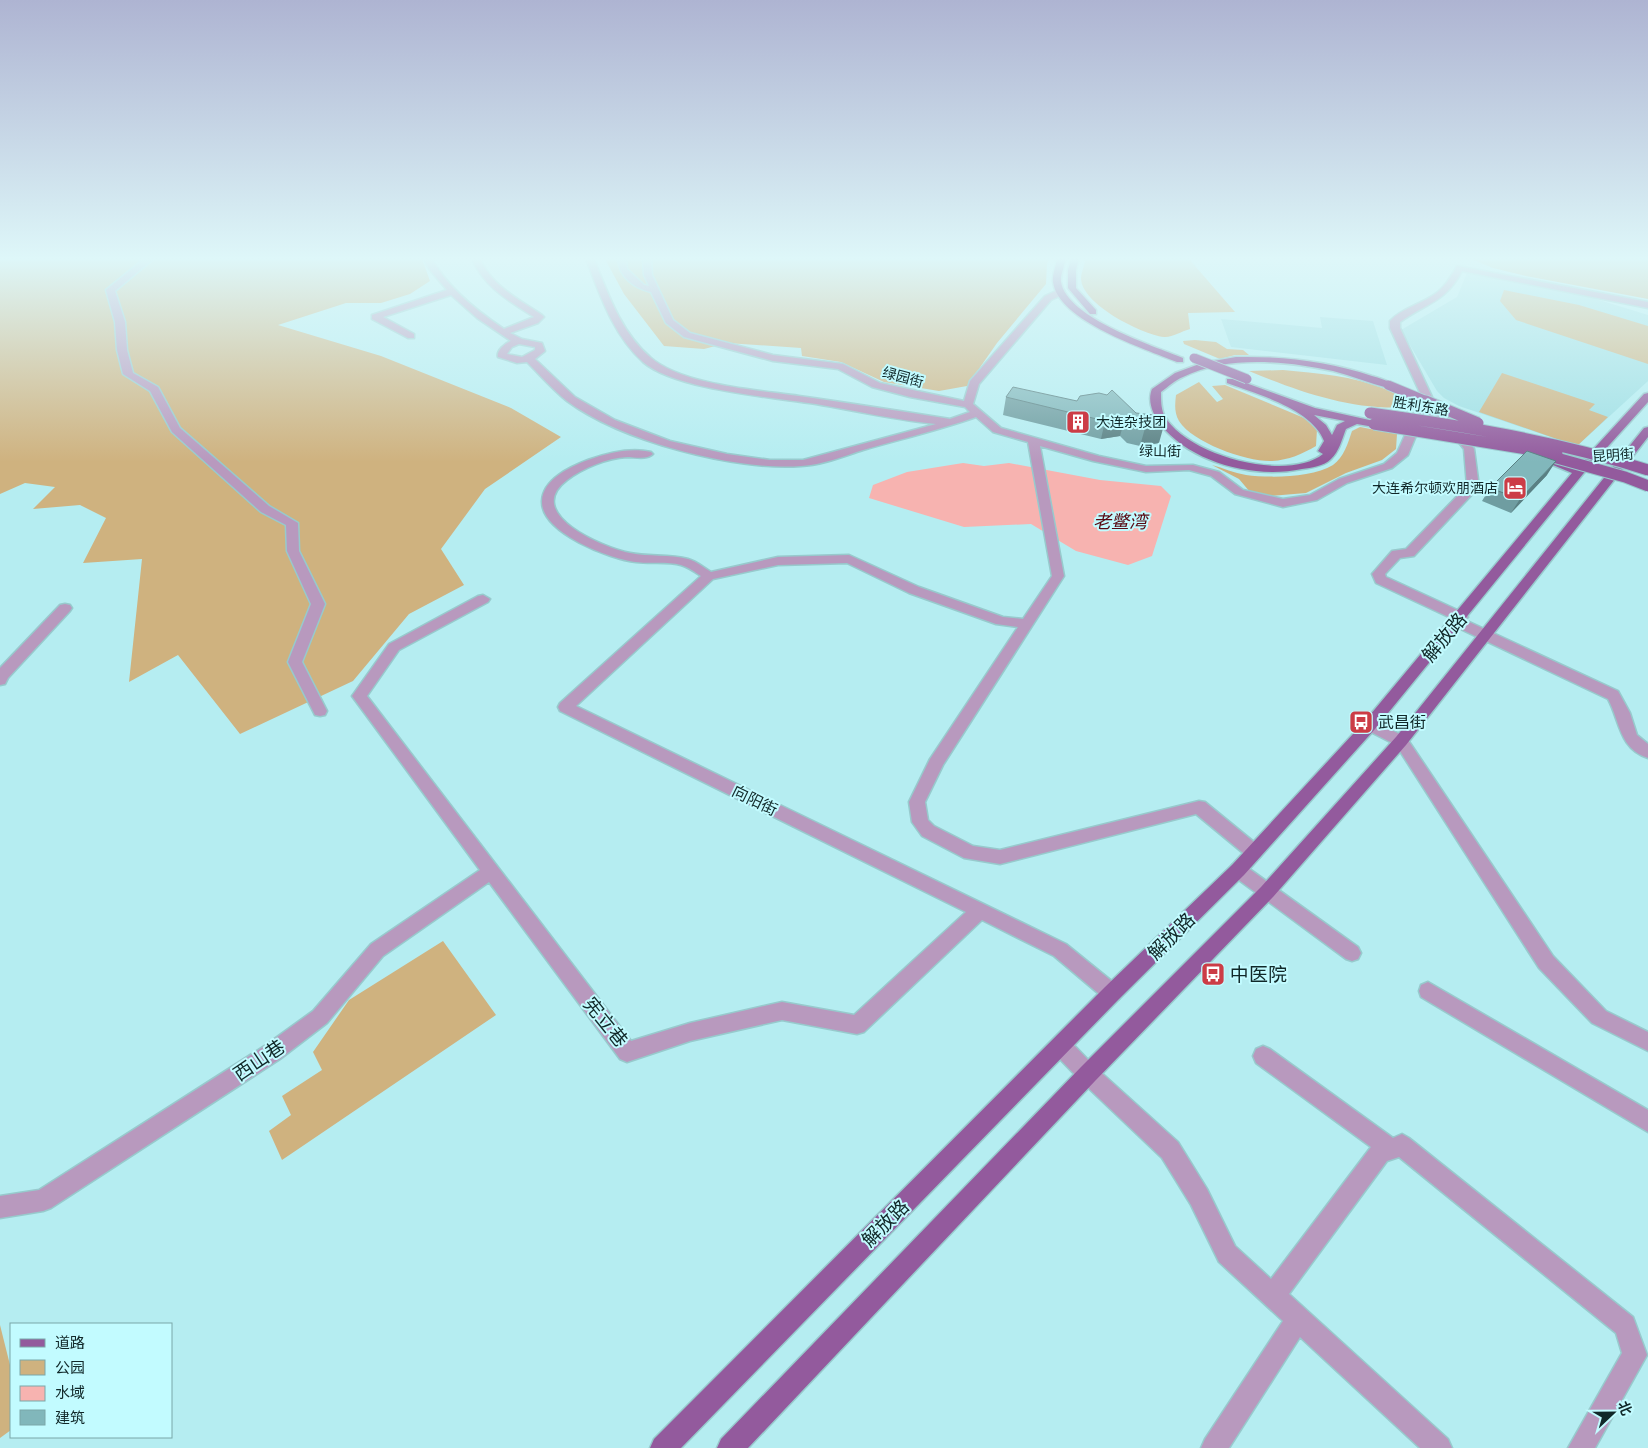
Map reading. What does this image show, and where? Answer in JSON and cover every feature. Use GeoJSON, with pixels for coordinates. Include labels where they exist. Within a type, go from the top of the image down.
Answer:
{"type":"FeatureCollection","features":[{"type":"Feature","properties":{"kind":"main road","name":"胜利东路"},"geometry":{"type":"LineString","coordinates":[[1099,327],[1284,402],[1332,417],[1528,450]]}},
{"type":"Feature","properties":{"kind":"main road","name":"胜利东路"},"geometry":{"type":"LineString","coordinates":[[1118,327],[1246,379],[1310,402],[1576,447],[1648,467]]}},
{"type":"Feature","properties":{"kind":"main road"},"geometry":{"type":"LineString","coordinates":[[1354,421],[1341,427],[1336,445],[1325,458],[1300,467],[1262,469],[1218,458],[1186,442],[1160,418],[1155,406],[1156,391],[1165,382],[1187,370],[1220,363],[1269,359],[1341,369],[1584,468]]}},
{"type":"Feature","properties":{"kind":"main road"},"geometry":{"type":"LineString","coordinates":[[1284,402],[1321,424],[1327,432],[1329,440],[1319,455],[1295,463],[1273,465],[1243,460],[1214,450],[1188,436],[1171,421],[1164,408],[1165,395],[1170,389],[1184,381],[1199,376],[1253,366],[1281,365],[1313,369],[1348,375],[1386,386]]}},
{"type":"Feature","properties":{"kind":"main road","name":"解放路"},"geometry":{"type":"LineString","coordinates":[[663,1448],[1112,993],[1238,870],[1370,725],[1584,468],[1648,396]]}},
{"type":"Feature","properties":{"kind":"main road","name":"解放路"},"geometry":{"type":"LineString","coordinates":[[730,1448],[1088,1074],[1267,892],[1401,741],[1648,430]]}},
{"type":"Feature","properties":{"kind":"main road"},"geometry":{"type":"LineString","coordinates":[[1528,450],[1582,458],[1648,478]]}},
{"type":"Feature","properties":{"kind":"main road"},"geometry":{"type":"LineString","coordinates":[[1528,450],[1625,477],[1648,486]]}},
{"type":"Feature","properties":{"kind":"street"},"geometry":{"type":"LineString","coordinates":[[120,327],[122,350],[128,374],[154,388],[176,430],[265,509],[292,523],[293,551],[318,604],[296,662],[320,711]]}},
{"type":"Feature","properties":{"kind":"street"},"geometry":{"type":"LineString","coordinates":[[394,327],[411,336]]}},
{"type":"Feature","properties":{"kind":"street"},"geometry":{"type":"LineString","coordinates":[[496,327],[518,341],[531,342],[538,345],[540,351],[529,359],[510,359],[502,355],[509,345],[518,341]]}},
{"type":"Feature","properties":{"kind":"street"},"geometry":{"type":"LineString","coordinates":[[503,332],[519,327]]}},
{"type":"Feature","properties":{"kind":"street"},"geometry":{"type":"LineString","coordinates":[[621,327],[628,338],[648,361],[664,371],[687,379],[953,422]]}},
{"type":"Feature","properties":{"kind":"street","name":"绿园街"},"geometry":{"type":"LineString","coordinates":[[676,327],[686,335],[772,358],[840,366],[876,385],[910,394],[968,405]]}},
{"type":"Feature","properties":{"kind":"street"},"geometry":{"type":"LineString","coordinates":[[968,405],[974,383],[1023,327]]}},
{"type":"Feature","properties":{"kind":"street","name":"绿山街"},"geometry":{"type":"LineString","coordinates":[[968,405],[997,430],[1097,459],[1146,469],[1189,467],[1215,474],[1239,492],[1283,503],[1313,498],[1343,481],[1388,466],[1402,455],[1427,397],[1394,327]]}},
{"type":"Feature","properties":{"kind":"street"},"geometry":{"type":"LineString","coordinates":[[529,359],[571,399],[611,422],[667,443],[727,457],[770,463],[803,462],[953,422],[977,413]]}},
{"type":"Feature","properties":{"kind":"street"},"geometry":{"type":"LineString","coordinates":[[1421,409],[1446,419],[1469,449],[1473,487],[1410,553],[1396,554],[1378,574],[1381,580],[1459,619],[1486,635],[1613,695],[1623,712],[1630,738],[1648,752]]}},
{"type":"Feature","properties":{"kind":"street"},"geometry":{"type":"LineString","coordinates":[[1033,440],[1058,576],[936,763],[917,802],[920,822],[928,831],[970,853],[1000,857],[1199,808],[1254,852]]}},
{"type":"Feature","properties":{"kind":"street"},"geometry":{"type":"LineString","coordinates":[[647,454],[617,455],[581,467],[563,477],[550,490],[548,506],[560,526],[596,546],[629,557],[687,562],[709,576],[778,561],[849,559],[923,593],[1001,621],[1027,624]]}},
{"type":"Feature","properties":{"kind":"street","name":"昆明街"},"geometry":{"type":"LineString","coordinates":[[1584,468],[1615,470],[1648,467]]}},
{"type":"Feature","properties":{"kind":"street","name":"向阳街"},"geometry":{"type":"LineString","coordinates":[[709,576],[565,707],[1060,950],[1112,993]]}},
{"type":"Feature","properties":{"kind":"street","name":"宪立巷"},"geometry":{"type":"LineString","coordinates":[[483,599],[394,647],[359,696],[627,1052],[690,1032],[782,1011],[858,1025],[980,911]]}},
{"type":"Feature","properties":{"kind":"street"},"geometry":{"type":"LineString","coordinates":[[0,680],[1,676],[66,608]]}},
{"type":"Feature","properties":{"kind":"street"},"geometry":{"type":"LineString","coordinates":[[1370,725],[1401,741],[1546,962],[1599,1016],[1648,1042]]}},
{"type":"Feature","properties":{"kind":"street"},"geometry":{"type":"LineString","coordinates":[[1238,870],[1352,952]]}},
{"type":"Feature","properties":{"kind":"street","name":"西山巷"},"geometry":{"type":"LineString","coordinates":[[0,1207],[43,1200],[273,1052],[320,1016],[377,950],[491,872]]}},
{"type":"Feature","properties":{"kind":"street"},"geometry":{"type":"LineString","coordinates":[[1428,990],[1648,1122]]}},
{"type":"Feature","properties":{"kind":"street"},"geometry":{"type":"LineString","coordinates":[[1060,1046],[1170,1150],[1199,1198],[1227,1254],[1439,1448]]}},
{"type":"Feature","properties":{"kind":"street"},"geometry":{"type":"LineString","coordinates":[[1263,1056],[1391,1149]]}},
{"type":"Feature","properties":{"kind":"street"},"geometry":{"type":"LineString","coordinates":[[1273,1296],[1380,1153],[1402,1144],[1625,1325],[1635,1355],[1581,1448]]}},
{"type":"Feature","properties":{"kind":"street"},"geometry":{"type":"LineString","coordinates":[[1214,1448],[1298,1319]]}},
{"type":"Feature","properties":{"kind":"shaded area"},"geometry":{"type":"Polygon","coordinates":[[[1224,327],[1306,327],[1375,327],[1387,365],[1231,347],[1224,327]]]}},
{"type":"Feature","properties":{"kind":"shaded area"},"geometry":{"type":"Polygon","coordinates":[[[1407,327],[1648,327],[1648,381],[1577,446],[1459,406],[1444,398],[1437,391],[1401,330],[1407,327]]]}},
{"type":"Feature","properties":{"kind":"green space"},"geometry":{"type":"Polygon","coordinates":[[[0,327],[283,327],[381,356],[511,408],[561,437],[485,489],[441,549],[464,585],[409,614],[353,681],[240,734],[178,655],[129,682],[142,559],[83,563],[106,518],[80,505],[33,509],[55,487],[25,483],[0,494],[0,327]]]}},
{"type":"Feature","properties":{"kind":"green space"},"geometry":{"type":"Polygon","coordinates":[[[649,327],[1011,327],[967,386],[939,391],[884,382],[841,362],[802,356],[801,348],[727,343],[704,349],[664,346],[649,327]]]}},
{"type":"Feature","properties":{"kind":"green space"},"geometry":{"type":"Polygon","coordinates":[[[1134,327],[1190,327],[1190,329],[1167,337],[1134,327]]]}},
{"type":"Feature","properties":{"kind":"green space"},"geometry":{"type":"Polygon","coordinates":[[[1536,327],[1648,327],[1648,364],[1536,327]]]}},
{"type":"Feature","properties":{"kind":"green space"},"geometry":{"type":"Polygon","coordinates":[[[1183,341],[1216,342],[1227,349],[1243,350],[1249,355],[1235,355],[1220,359],[1184,344],[1183,341]]]}},
{"type":"Feature","properties":{"kind":"green space"},"geometry":{"type":"Polygon","coordinates":[[[1283,370],[1309,372],[1360,381],[1391,392],[1409,402],[1409,407],[1368,406],[1347,403],[1307,393],[1249,371],[1283,370]]]}},
{"type":"Feature","properties":{"kind":"green space"},"geometry":{"type":"Polygon","coordinates":[[[1502,373],[1595,404],[1589,410],[1608,417],[1577,446],[1479,412],[1502,373]]]}},
{"type":"Feature","properties":{"kind":"green space"},"geometry":{"type":"Polygon","coordinates":[[[1199,382],[1217,402],[1223,399],[1212,386],[1225,385],[1309,420],[1317,429],[1316,446],[1295,456],[1272,461],[1235,455],[1208,444],[1196,437],[1179,421],[1175,405],[1176,395],[1199,382]]]}},
{"type":"Feature","properties":{"kind":"green space"},"geometry":{"type":"Polygon","coordinates":[[[1360,427],[1397,434],[1396,449],[1382,460],[1346,473],[1306,493],[1269,496],[1250,492],[1239,479],[1212,465],[1256,476],[1303,475],[1324,469],[1337,462],[1345,450],[1352,431],[1360,427]]]}},
{"type":"Feature","properties":{"kind":"green space"},"geometry":{"type":"Polygon","coordinates":[[[443,941],[496,1015],[282,1160],[269,1131],[291,1115],[282,1096],[322,1070],[313,1052],[349,1000],[443,941]]]}},
{"type":"Feature","properties":{"kind":"green space"},"geometry":{"type":"Polygon","coordinates":[[[0,1325],[10,1365],[10,1431],[0,1438],[0,1325]]]}},
{"type":"Feature","properties":{"kind":"water","name":"老鳖湾"},"geometry":{"type":"Polygon","coordinates":[[[963,463],[984,466],[1009,463],[1100,480],[1161,486],[1171,496],[1152,556],[1128,565],[1076,551],[1031,524],[964,527],[869,498],[873,485],[907,472],[963,463]]]}},
{"type":"Feature","properties":{"kind":"building"},"geometry":{"type":"Polygon","coordinates":[[[1013,387],[1077,401],[1080,396],[1099,393],[1107,395],[1112,390],[1136,413],[1154,415],[1164,425],[1145,428],[1131,425],[1125,418],[1105,421],[1006,397],[1013,387]]]}},
{"type":"Feature","properties":{"kind":"building"},"geometry":{"type":"Polygon","coordinates":[[[1527,451],[1556,461],[1520,499],[1490,488],[1527,451]]]}},
{"type":"Feature","properties":{"kind":"place","name":"大连杂技团"},"geometry":{"type":"Point","coordinates":[1078,422]}},
{"type":"Feature","properties":{"kind":"place","name":"大连希尔顿欢朋酒店"},"geometry":{"type":"Point","coordinates":[1515,488]}},
{"type":"Feature","properties":{"kind":"place","name":"武昌街"},"geometry":{"type":"Point","coordinates":[1361,722]}},
{"type":"Feature","properties":{"kind":"place","name":"中医院"},"geometry":{"type":"Point","coordinates":[1213,974]}}]}
